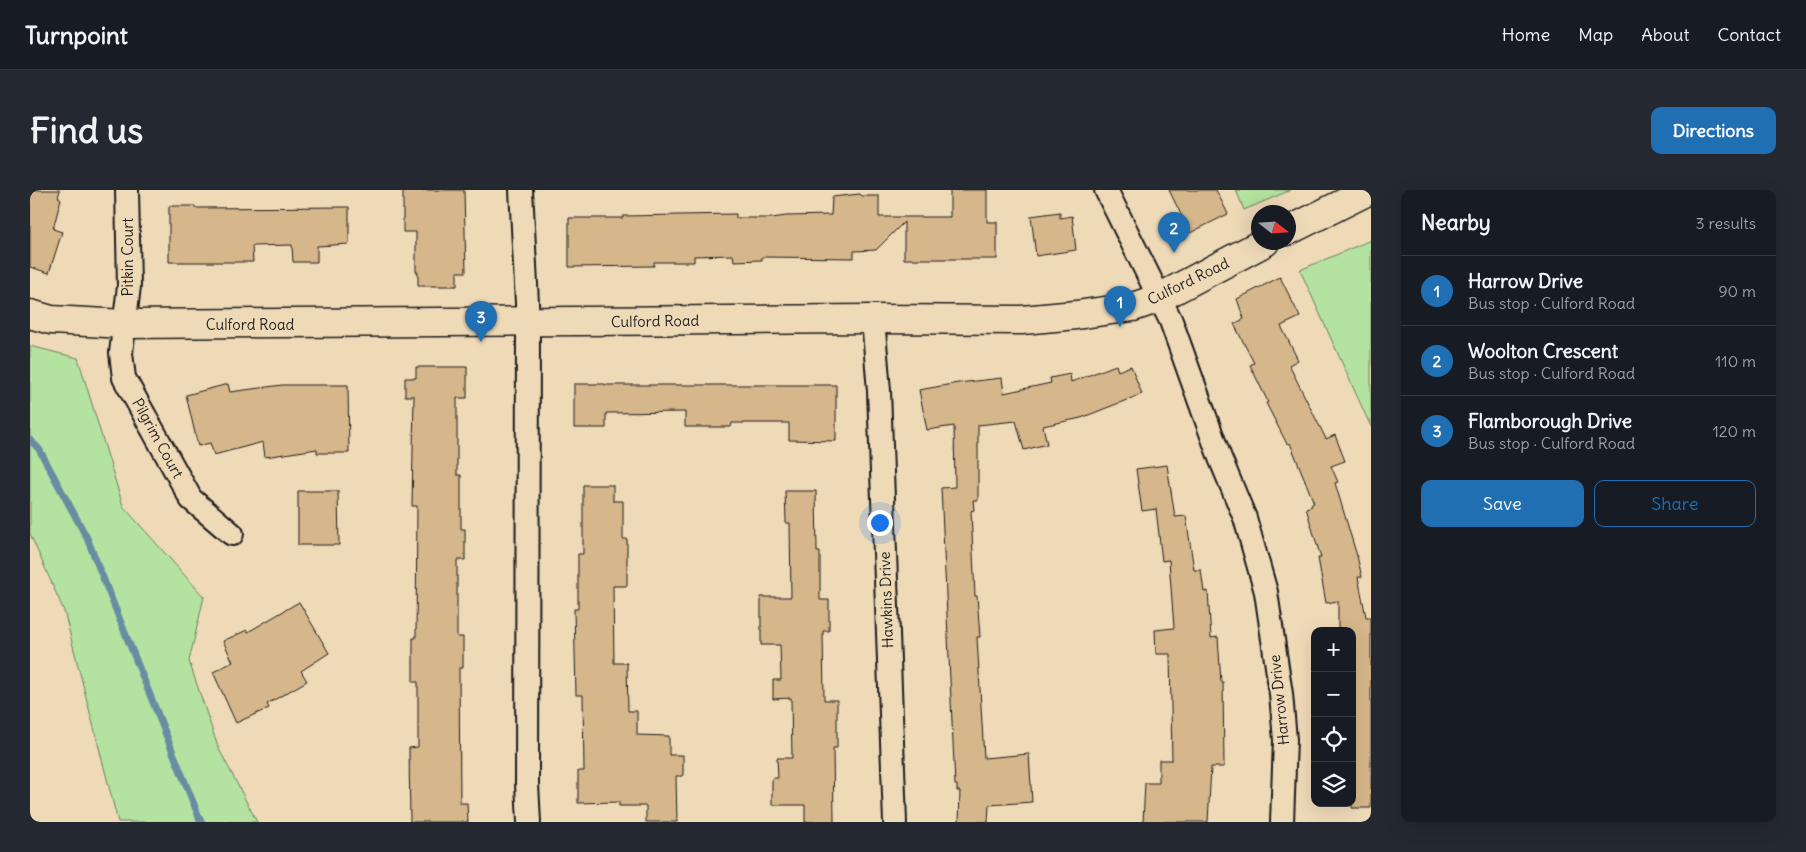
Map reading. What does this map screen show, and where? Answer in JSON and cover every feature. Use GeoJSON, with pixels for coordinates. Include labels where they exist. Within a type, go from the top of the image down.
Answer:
{"type":"FeatureCollection","features":[{"type":"Feature","properties":{"kind":"street","name":"Pitkin Court"},"geometry":{"type":"LineString","coordinates":[[124,324],[129,286],[127,190]]}},
{"type":"Feature","properties":{"kind":"street"},"geometry":{"type":"LineString","coordinates":[[521,190],[528,322],[527,784],[529,822]]}},
{"type":"Feature","properties":{"kind":"street","name":"Harrow Drive"},"geometry":{"type":"LineString","coordinates":[[1106,190],[1171,320],[1220,458],[1245,518],[1266,592],[1281,694],[1285,740],[1282,822]]}},
{"type":"Feature","properties":{"kind":"street"},"geometry":{"type":"LineString","coordinates":[[1296,227],[1370,190]]}},
{"type":"Feature","properties":{"kind":"street","name":"Culford Road"},"geometry":{"type":"LineString","coordinates":[[30,314],[51,320],[124,324],[873,319],[1022,320],[1133,307],[1159,298],[1251,249]]}},
{"type":"Feature","properties":{"kind":"street","name":"Hawkins Drive"},"geometry":{"type":"LineString","coordinates":[[873,319],[879,391],[895,822]]}},
{"type":"Feature","properties":{"kind":"street","name":"Pilgrim Court"},"geometry":{"type":"LineString","coordinates":[[124,324],[121,353],[124,378],[191,499],[232,534]]}},
{"type":"Feature","properties":{"kind":"green space"},"geometry":{"type":"Polygon","coordinates":[[[1236,190],[1291,190],[1256,205],[1251,205],[1251,207],[1244,210],[1236,190]]]}},
{"type":"Feature","properties":{"kind":"green space"},"geometry":{"type":"Polygon","coordinates":[[[1371,240],[1371,427],[1300,270],[1371,240]]]}},
{"type":"Feature","properties":{"kind":"green space"},"geometry":{"type":"Polygon","coordinates":[[[30,346],[78,358],[123,506],[204,597],[189,661],[218,747],[257,822],[118,822],[64,611],[30,534],[30,346]]]}},
{"type":"Feature","properties":{"kind":"building"},"geometry":{"type":"Polygon","coordinates":[[[30,190],[60,190],[58,197],[61,199],[53,229],[62,232],[49,273],[30,267],[30,190]]]}},
{"type":"Feature","properties":{"kind":"building"},"geometry":{"type":"Polygon","coordinates":[[[403,190],[464,190],[466,272],[457,272],[457,286],[418,286],[416,232],[403,232],[403,190]]]}},
{"type":"Feature","properties":{"kind":"building"},"geometry":{"type":"Polygon","coordinates":[[[950,190],[987,190],[987,222],[997,222],[997,259],[904,259],[904,222],[876,250],[854,251],[854,258],[762,257],[762,260],[734,261],[733,255],[694,256],[694,262],[654,262],[654,266],[569,267],[569,218],[736,214],[736,218],[772,218],[831,215],[832,197],[860,194],[862,196],[879,196],[879,217],[950,217],[950,190]]]}},
{"type":"Feature","properties":{"kind":"building"},"geometry":{"type":"Polygon","coordinates":[[[1169,190],[1216,190],[1228,214],[1190,233],[1169,190]]]}},
{"type":"Feature","properties":{"kind":"building"},"geometry":{"type":"Polygon","coordinates":[[[169,206],[195,206],[195,208],[349,207],[349,244],[317,246],[317,262],[293,262],[292,245],[252,246],[253,262],[169,262],[169,206]]]}},
{"type":"Feature","properties":{"kind":"building"},"geometry":{"type":"Polygon","coordinates":[[[1060,212],[1060,218],[1072,216],[1076,250],[1036,256],[1031,216],[1060,212]]]}},
{"type":"Feature","properties":{"kind":"building"},"geometry":{"type":"Polygon","coordinates":[[[1280,277],[1300,317],[1281,326],[1298,360],[1289,365],[1326,439],[1335,435],[1345,461],[1331,466],[1338,482],[1335,483],[1362,577],[1358,577],[1366,617],[1371,617],[1371,808],[1352,808],[1356,807],[1356,627],[1338,627],[1338,601],[1326,603],[1318,558],[1321,558],[1306,508],[1314,503],[1290,443],[1287,444],[1266,403],[1268,402],[1250,365],[1254,363],[1234,324],[1244,319],[1237,299],[1280,277]]]}},
{"type":"Feature","properties":{"kind":"building"},"geometry":{"type":"Polygon","coordinates":[[[1116,365],[1118,371],[1131,366],[1142,394],[1081,418],[1043,426],[1047,444],[1024,450],[1016,421],[978,425],[978,500],[973,500],[974,510],[971,511],[975,596],[977,596],[980,637],[977,637],[984,758],[1029,754],[1032,802],[989,805],[988,822],[959,822],[960,791],[957,791],[957,785],[955,785],[941,488],[955,487],[954,426],[927,430],[919,390],[1002,378],[1004,393],[1051,383],[1050,378],[1070,374],[1071,382],[1116,365]]]}},
{"type":"Feature","properties":{"kind":"building"},"geometry":{"type":"Polygon","coordinates":[[[416,367],[467,367],[467,398],[457,398],[457,475],[461,475],[461,529],[465,529],[465,560],[457,560],[457,637],[463,637],[463,668],[459,668],[460,803],[467,803],[468,822],[410,822],[409,748],[418,747],[418,682],[413,682],[413,638],[416,638],[417,506],[412,506],[414,396],[405,396],[405,378],[416,378],[416,367]]]}},
{"type":"Feature","properties":{"kind":"building"},"geometry":{"type":"Polygon","coordinates":[[[228,384],[230,392],[282,385],[348,385],[349,453],[317,453],[317,449],[265,457],[263,442],[214,455],[210,443],[198,446],[186,395],[228,384]]]}},
{"type":"Feature","properties":{"kind":"building"},"geometry":{"type":"Polygon","coordinates":[[[574,384],[836,385],[836,441],[789,440],[789,423],[732,423],[731,427],[685,427],[685,412],[606,413],[606,428],[574,428],[574,384]]]}},
{"type":"Feature","properties":{"kind":"building"},"geometry":{"type":"Polygon","coordinates":[[[1167,465],[1175,517],[1186,516],[1194,570],[1201,570],[1204,592],[1208,591],[1211,638],[1218,637],[1221,682],[1223,682],[1224,767],[1211,767],[1208,822],[1143,822],[1145,783],[1159,783],[1159,760],[1172,760],[1170,654],[1156,654],[1155,630],[1174,628],[1169,560],[1162,561],[1156,509],[1142,511],[1136,469],[1167,465]]]}},
{"type":"Feature","properties":{"kind":"building"},"geometry":{"type":"Polygon","coordinates":[[[583,485],[613,485],[613,501],[623,501],[623,539],[627,539],[627,586],[613,586],[614,663],[627,663],[628,711],[637,711],[637,735],[669,736],[669,755],[683,755],[683,776],[676,776],[677,822],[646,822],[646,806],[619,806],[619,802],[578,803],[578,771],[584,771],[583,695],[576,695],[574,609],[578,609],[578,554],[583,554],[583,485]]]}},
{"type":"Feature","properties":{"kind":"building"},"geometry":{"type":"Polygon","coordinates":[[[298,491],[338,491],[339,545],[298,545],[298,491]]]}},
{"type":"Feature","properties":{"kind":"building"},"geometry":{"type":"Polygon","coordinates":[[[785,491],[816,491],[817,552],[820,552],[820,600],[829,600],[829,631],[823,631],[824,700],[837,700],[837,748],[833,748],[834,822],[805,822],[805,805],[772,805],[772,778],[778,778],[777,758],[792,758],[791,698],[773,699],[773,680],[781,680],[780,645],[761,645],[761,597],[791,597],[790,523],[786,523],[785,491]]]}},
{"type":"Feature","properties":{"kind":"building"},"geometry":{"type":"Polygon","coordinates":[[[299,602],[329,653],[301,671],[307,681],[267,704],[269,708],[236,723],[213,672],[233,662],[223,641],[247,630],[248,632],[299,602]]]}},
{"type":"Feature","properties":{"kind":"waterway"},"geometry":{"type":"LineString","coordinates":[[30,440],[39,449],[87,538],[201,822]]}},
{"type":"Feature","properties":{"kind":"place","name":"Woolton Crescent"},"geometry":{"type":"Point","coordinates":[1174,253]}},
{"type":"Feature","properties":{"kind":"place","name":"Harrow Drive"},"geometry":{"type":"Point","coordinates":[1120,327]}},
{"type":"Feature","properties":{"kind":"place","name":"Flamborough Drive"},"geometry":{"type":"Point","coordinates":[481,342]}}]}
